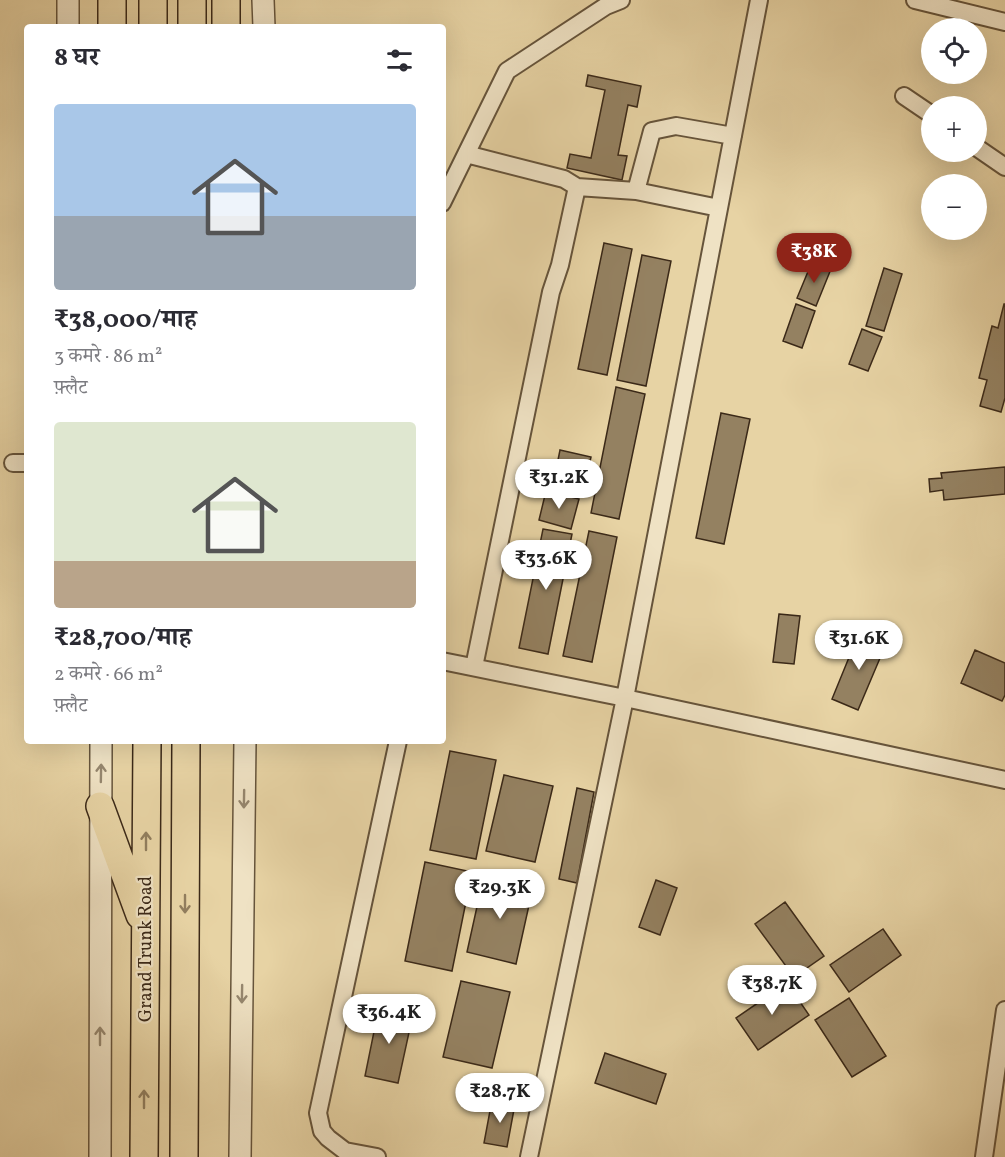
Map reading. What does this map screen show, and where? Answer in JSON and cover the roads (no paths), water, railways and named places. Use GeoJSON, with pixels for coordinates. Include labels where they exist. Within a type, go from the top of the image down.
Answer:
{"type":"FeatureCollection","features":[{"type":"Feature","properties":{"kind":"highway"},"geometry":{"type":"LineString","coordinates":[[112,0],[112,24]]}},
{"type":"Feature","properties":{"kind":"highway"},"geometry":{"type":"LineString","coordinates":[[153,0],[153,24]]}},
{"type":"Feature","properties":{"kind":"highway"},"geometry":{"type":"LineString","coordinates":[[192,0],[192,24]]}},
{"type":"Feature","properties":{"kind":"highway"},"geometry":{"type":"LineString","coordinates":[[226,0],[226,24]]}},
{"type":"Feature","properties":{"kind":"highway","name":"Grand Trunk Road"},"geometry":{"type":"LineString","coordinates":[[144,1157],[147,744]]}},
{"type":"Feature","properties":{"kind":"highway"},"geometry":{"type":"LineString","coordinates":[[184,1157],[186,744]]}},
{"type":"Feature","properties":{"kind":"highway"},"geometry":{"type":"LineString","coordinates":[[100,806],[146,930]]}},
{"type":"Feature","properties":{"kind":"street"},"geometry":{"type":"LineString","coordinates":[[68,0],[68,24]]}},
{"type":"Feature","properties":{"kind":"street"},"geometry":{"type":"LineString","coordinates":[[263,0],[264,24]]}},
{"type":"Feature","properties":{"kind":"street"},"geometry":{"type":"LineString","coordinates":[[446,195],[507,71],[606,6],[621,0]]}},
{"type":"Feature","properties":{"kind":"street"},"geometry":{"type":"LineString","coordinates":[[529,1157],[625,698],[759,0]]}},
{"type":"Feature","properties":{"kind":"street"},"geometry":{"type":"LineString","coordinates":[[915,0],[1005,22]]}},
{"type":"Feature","properties":{"kind":"street"},"geometry":{"type":"LineString","coordinates":[[904,96],[921,108]]}},
{"type":"Feature","properties":{"kind":"street"},"geometry":{"type":"LineString","coordinates":[[636,190],[652,131],[676,126],[733,136]]}},
{"type":"Feature","properties":{"kind":"street"},"geometry":{"type":"LineString","coordinates":[[466,154],[564,179],[577,187],[636,190],[719,208]]}},
{"type":"Feature","properties":{"kind":"street"},"geometry":{"type":"LineString","coordinates":[[987,155],[1005,167]]}},
{"type":"Feature","properties":{"kind":"street"},"geometry":{"type":"LineString","coordinates":[[474,667],[551,292],[560,265],[577,187]]}},
{"type":"Feature","properties":{"kind":"street"},"geometry":{"type":"LineString","coordinates":[[446,662],[1005,780]]}},
{"type":"Feature","properties":{"kind":"street"},"geometry":{"type":"LineString","coordinates":[[100,1157],[101,744]]}},
{"type":"Feature","properties":{"kind":"street"},"geometry":{"type":"LineString","coordinates":[[240,1157],[244,744]]}},
{"type":"Feature","properties":{"kind":"street"},"geometry":{"type":"LineString","coordinates":[[377,1157],[345,1151],[322,1131],[318,1113],[397,744]]}},
{"type":"Feature","properties":{"kind":"street"},"geometry":{"type":"LineString","coordinates":[[984,1157],[1005,1010]]}}]}
